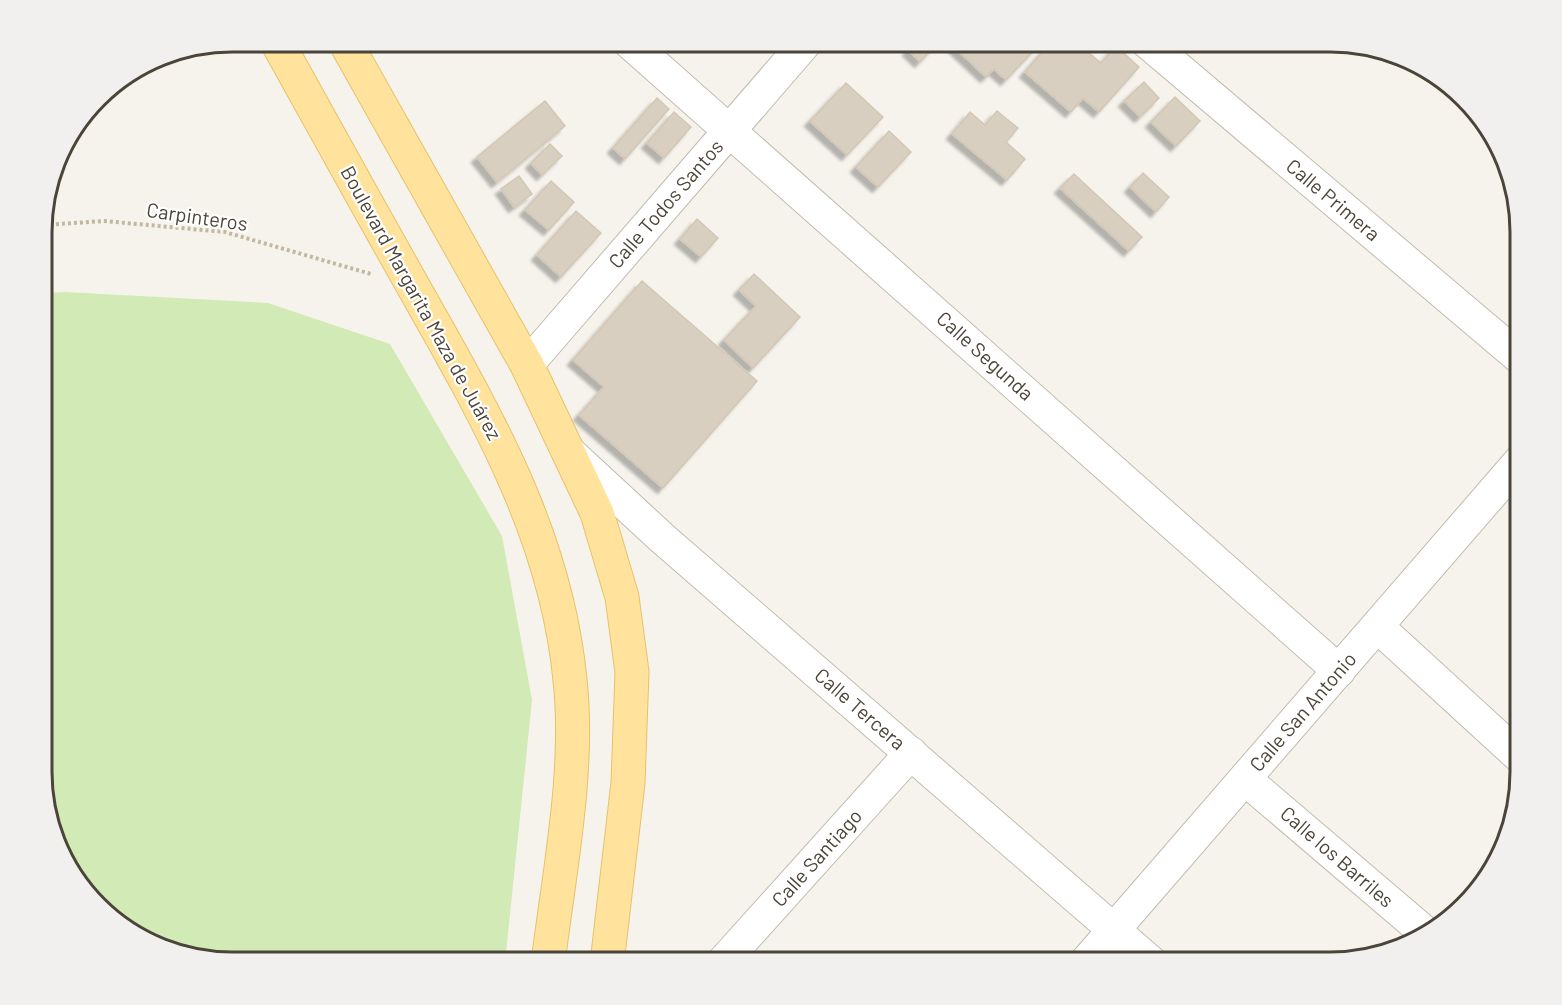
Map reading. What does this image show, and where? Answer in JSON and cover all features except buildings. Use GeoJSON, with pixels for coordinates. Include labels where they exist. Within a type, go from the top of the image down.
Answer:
{"type":"FeatureCollection","features":[{"type":"Feature","properties":{"kind":"main road","name":"Boulevard Margarita Maza de Juárez"},"geometry":{"type":"LineString","coordinates":[[283,53],[477,397],[533,519],[561,610],[571,682],[572,754],[549,952]]}},
{"type":"Feature","properties":{"kind":"main road"},"geometry":{"type":"LineString","coordinates":[[351,53],[527,365],[597,513],[619,587],[632,672],[628,783],[608,952]]}},
{"type":"Feature","properties":{"kind":"street","name":"Calle Segunda"},"geometry":{"type":"LineString","coordinates":[[642,53],[1339,671]]}},
{"type":"Feature","properties":{"kind":"street","name":"Calle Todos Santos"},"geometry":{"type":"LineString","coordinates":[[527,365],[796,53]]}},
{"type":"Feature","properties":{"kind":"street","name":"Calle Primera"},"geometry":{"type":"LineString","coordinates":[[1160,53],[1509,349]]}},
{"type":"Feature","properties":{"kind":"street","name":"Calle Tercera"},"geometry":{"type":"LineString","coordinates":[[569,452],[662,538],[1139,952]]}},
{"type":"Feature","properties":{"kind":"street","name":"Calle San Antonio"},"geometry":{"type":"LineString","coordinates":[[1095,952],[1509,474]]}},
{"type":"Feature","properties":{"kind":"street"},"geometry":{"type":"LineString","coordinates":[[1378,627],[1509,747]]}},
{"type":"Feature","properties":{"kind":"street","name":"Calle Santiago"},"geometry":{"type":"LineString","coordinates":[[732,952],[911,753]]}},
{"type":"Feature","properties":{"kind":"street","name":"Calle los Barriles"},"geometry":{"type":"LineString","coordinates":[[1245,779],[1420,928]]}},
{"type":"Feature","properties":{"kind":"path","name":"Carpinteros"},"geometry":{"type":"LineString","coordinates":[[53,224],[104,221],[225,232],[412,285]]}},
{"type":"Feature","properties":{"kind":"green space"},"geometry":{"type":"Polygon","coordinates":[[[52,293],[268,303],[390,344],[502,536],[532,700],[506,952],[221,952],[197,949],[153,934],[132,922],[105,900],[83,873],[66,841],[59,819],[52,772],[52,293]]]}}]}
